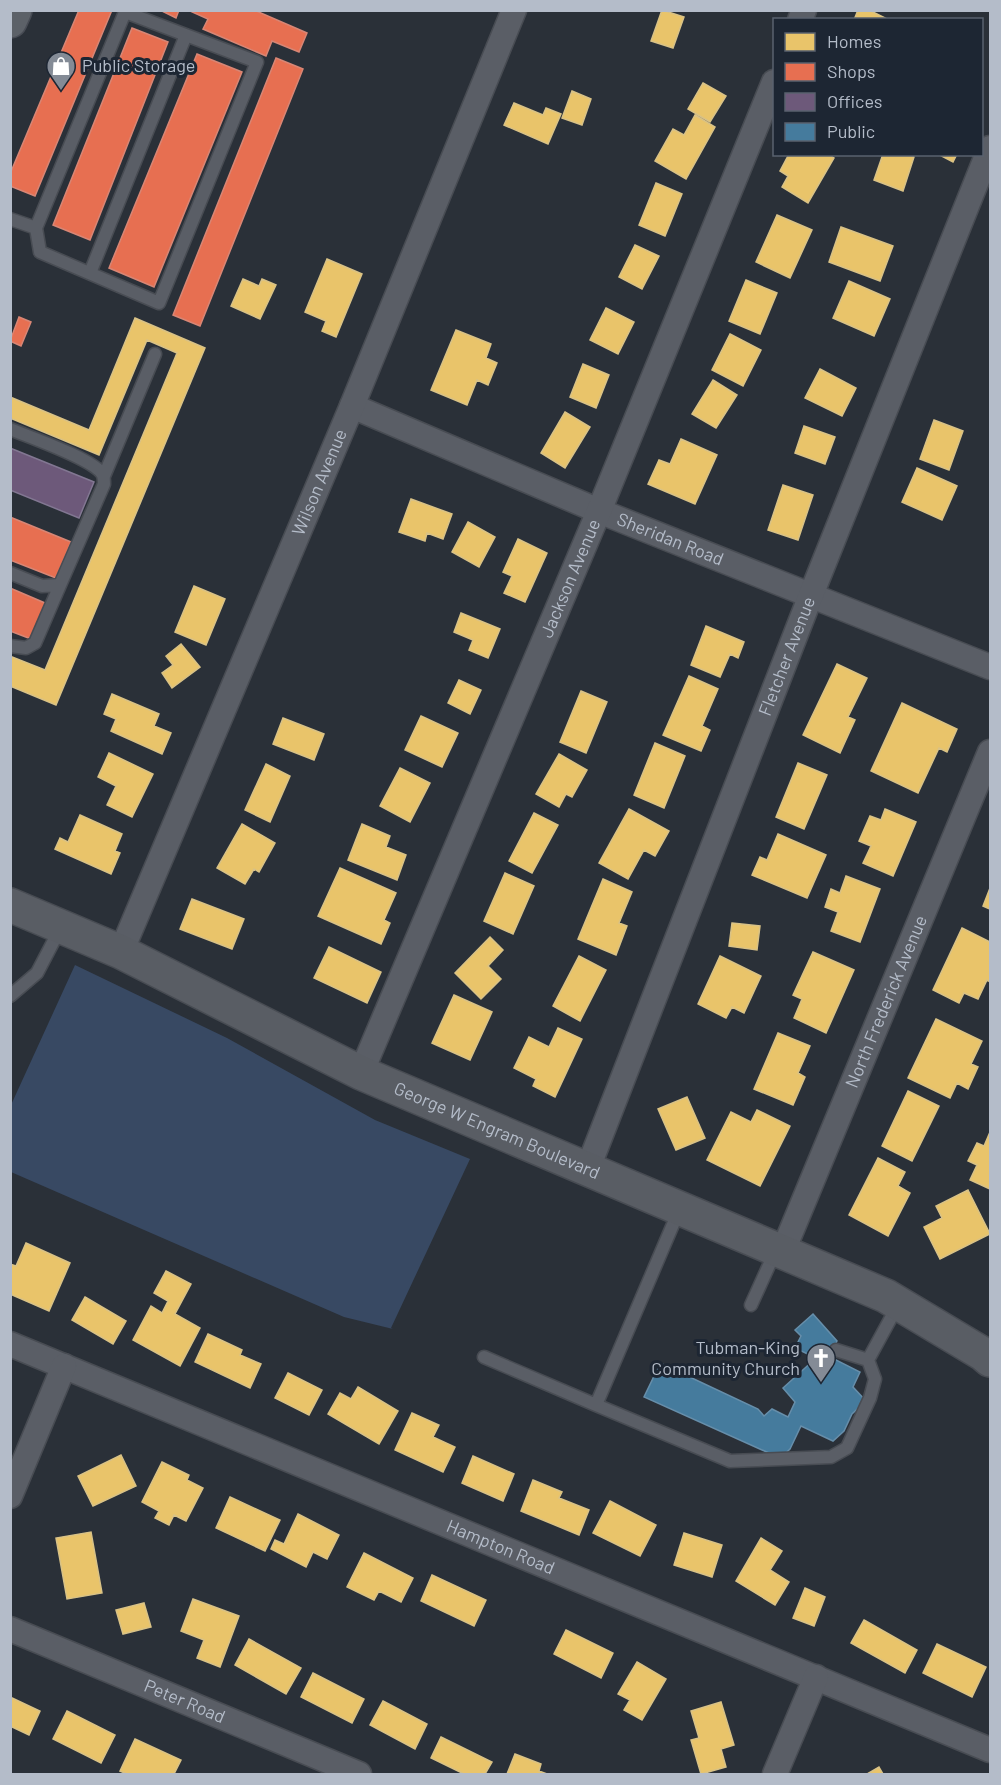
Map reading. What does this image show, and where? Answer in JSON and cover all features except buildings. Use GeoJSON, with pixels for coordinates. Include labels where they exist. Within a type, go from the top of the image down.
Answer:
{"type":"FeatureCollection","features":[{"type":"Feature","properties":{"kind":"main road"},"geometry":{"type":"LineString","coordinates":[[10,21],[15,10]]}},
{"type":"Feature","properties":{"kind":"main road","name":"George W Engram Boulevard"},"geometry":{"type":"LineString","coordinates":[[10,905],[121,951],[361,1073],[886,1296],[988,1350]]}},
{"type":"Feature","properties":{"kind":"street","name":"Wilson Avenue"},"geometry":{"type":"LineString","coordinates":[[121,951],[352,406],[514,10]]}},
{"type":"Feature","properties":{"kind":"street","name":"Jackson Avenue"},"geometry":{"type":"LineString","coordinates":[[361,1073],[599,511],[773,84]]}},
{"type":"Feature","properties":{"kind":"street","name":"Fletcher Avenue"},"geometry":{"type":"LineString","coordinates":[[588,1168],[811,595],[990,148]]}},
{"type":"Feature","properties":{"kind":"street","name":"Sheridan Road"},"geometry":{"type":"LineString","coordinates":[[352,406],[599,511],[990,668]]}},
{"type":"Feature","properties":{"kind":"street","name":"North Frederick Avenue"},"geometry":{"type":"LineString","coordinates":[[780,1250],[990,752]]}},
{"type":"Feature","properties":{"kind":"street","name":"Hampton Road"},"geometry":{"type":"LineString","coordinates":[[10,1344],[990,1749]]}},
{"type":"Feature","properties":{"kind":"street"},"geometry":{"type":"LineString","coordinates":[[10,1496],[64,1366]]}},
{"type":"Feature","properties":{"kind":"street","name":"Peter Road"},"geometry":{"type":"LineString","coordinates":[[10,1629],[359,1774]]}},
{"type":"Feature","properties":{"kind":"street"},"geometry":{"type":"LineString","coordinates":[[775,1774],[816,1677]]}},
{"type":"Feature","properties":{"kind":"lane"},"geometry":{"type":"LineString","coordinates":[[125,12],[257,62],[159,303],[40,252],[36,228],[125,12]]}},
{"type":"Feature","properties":{"kind":"lane"},"geometry":{"type":"LineString","coordinates":[[90,273],[186,35]]}},
{"type":"Feature","properties":{"kind":"lane"},"geometry":{"type":"LineString","coordinates":[[10,219],[36,228]]}},
{"type":"Feature","properties":{"kind":"lane"},"geometry":{"type":"LineString","coordinates":[[10,646],[26,648],[35,643],[104,484],[104,476],[155,354]]}},
{"type":"Feature","properties":{"kind":"lane"},"geometry":{"type":"LineString","coordinates":[[10,429],[85,460],[104,476]]}},
{"type":"Feature","properties":{"kind":"lane"},"geometry":{"type":"LineString","coordinates":[[10,573],[42,586],[60,585]]}},
{"type":"Feature","properties":{"kind":"lane"},"geometry":{"type":"LineString","coordinates":[[10,996],[37,973],[61,926]]}},
{"type":"Feature","properties":{"kind":"lane"},"geometry":{"type":"LineString","coordinates":[[596,1405],[680,1207]]}},
{"type":"Feature","properties":{"kind":"lane"},"geometry":{"type":"LineString","coordinates":[[751,1305],[780,1250]]}},
{"type":"Feature","properties":{"kind":"lane"},"geometry":{"type":"LineString","coordinates":[[484,1357],[730,1461],[831,1457],[847,1448],[870,1398],[875,1379],[868,1360],[899,1303]]}},
{"type":"Feature","properties":{"kind":"lane"},"geometry":{"type":"LineString","coordinates":[[836,1350],[868,1360]]}},
{"type":"Feature","properties":{"kind":"water"},"geometry":{"type":"Polygon","coordinates":[[[75,965],[227,1038],[375,1120],[470,1159],[391,1328],[393,1329],[344,1317],[11,1172],[11,1105],[75,965]]]}},
{"type":"Feature","properties":{"kind":"place","name":"Public Storage"},"geometry":{"type":"Point","coordinates":[61,92]}},
{"type":"Feature","properties":{"kind":"place","name":"Tubman-King Community Church"},"geometry":{"type":"Point","coordinates":[821,1384]}}]}
